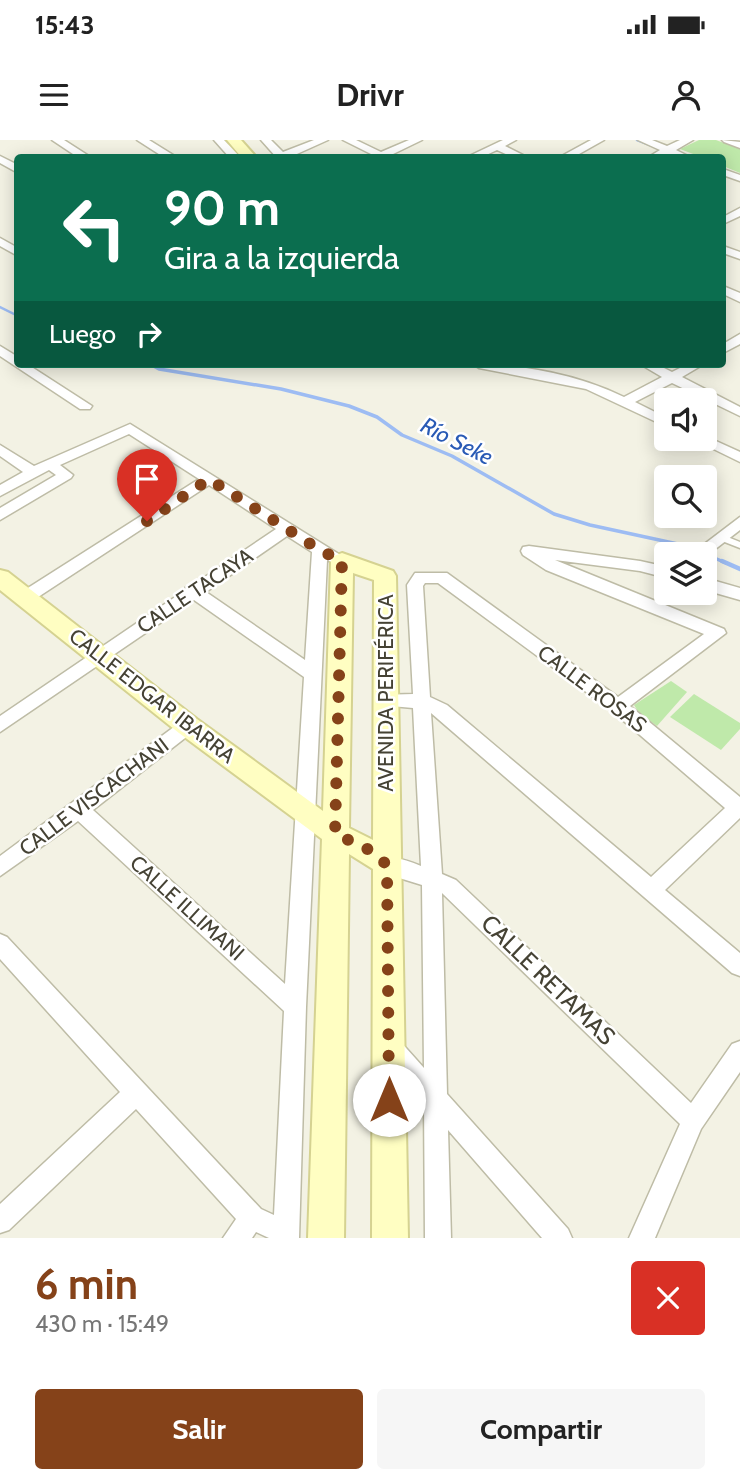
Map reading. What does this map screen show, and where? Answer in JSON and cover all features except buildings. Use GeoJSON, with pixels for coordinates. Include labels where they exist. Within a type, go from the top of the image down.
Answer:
{"type":"FeatureCollection","features":[{"type":"Feature","properties":{"kind":"street"},"geometry":{"type":"LineString","coordinates":[[57,140],[80,154]]}},
{"type":"Feature","properties":{"kind":"street"},"geometry":{"type":"LineString","coordinates":[[142,140],[166,154]]}},
{"type":"Feature","properties":{"kind":"street"},"geometry":{"type":"LineString","coordinates":[[219,140],[232,154]]}},
{"type":"Feature","properties":{"kind":"street"},"geometry":{"type":"LineString","coordinates":[[234,140],[246,154]]}},
{"type":"Feature","properties":{"kind":"street"},"geometry":{"type":"LineString","coordinates":[[252,140],[273,154]]}},
{"type":"Feature","properties":{"kind":"street"},"geometry":{"type":"LineString","coordinates":[[286,154],[323,140]]}},
{"type":"Feature","properties":{"kind":"street"},"geometry":{"type":"LineString","coordinates":[[348,140],[375,154]]}},
{"type":"Feature","properties":{"kind":"street"},"geometry":{"type":"LineString","coordinates":[[387,154],[417,140]]}},
{"type":"Feature","properties":{"kind":"street"},"geometry":{"type":"LineString","coordinates":[[479,154],[511,140]]}},
{"type":"Feature","properties":{"kind":"street"},"geometry":{"type":"LineString","coordinates":[[572,154],[599,140]]}},
{"type":"Feature","properties":{"kind":"street"},"geometry":{"type":"LineString","coordinates":[[643,140],[677,154]]}},
{"type":"Feature","properties":{"kind":"street"},"geometry":{"type":"LineString","coordinates":[[660,154],[688,140]]}},
{"type":"Feature","properties":{"kind":"street"},"geometry":{"type":"LineString","coordinates":[[727,140],[740,145]]}},
{"type":"Feature","properties":{"kind":"street"},"geometry":{"type":"LineString","coordinates":[[496,146],[515,154]]}},
{"type":"Feature","properties":{"kind":"street"},"geometry":{"type":"LineString","coordinates":[[0,350],[14,361]]}},
{"type":"Feature","properties":{"kind":"street"},"geometry":{"type":"LineString","coordinates":[[24,368],[85,406]]}},
{"type":"Feature","properties":{"kind":"street"},"geometry":{"type":"LineString","coordinates":[[499,368],[590,386],[654,416]]}},
{"type":"Feature","properties":{"kind":"street"},"geometry":{"type":"LineString","coordinates":[[654,368],[740,412]]}},
{"type":"Feature","properties":{"kind":"street"},"geometry":{"type":"LineString","coordinates":[[625,402],[691,368]]}},
{"type":"Feature","properties":{"kind":"street"},"geometry":{"type":"LineString","coordinates":[[0,491],[49,464],[130,428],[331,556]]}},
{"type":"Feature","properties":{"kind":"street"},"geometry":{"type":"LineString","coordinates":[[717,447],[740,458]]}},
{"type":"Feature","properties":{"kind":"street"},"geometry":{"type":"LineString","coordinates":[[0,449],[33,473]]}},
{"type":"Feature","properties":{"kind":"street"},"geometry":{"type":"LineString","coordinates":[[0,515],[66,475],[49,464]]}},
{"type":"Feature","properties":{"kind":"street"},"geometry":{"type":"LineString","coordinates":[[26,597],[209,479]]}},
{"type":"Feature","properties":{"kind":"street"},"geometry":{"type":"LineString","coordinates":[[714,542],[740,522]]}},
{"type":"Feature","properties":{"kind":"street","name":"CALLE TACAYA"},"geometry":{"type":"LineString","coordinates":[[0,724],[192,591],[287,529]]}},
{"type":"Feature","properties":{"kind":"street"},"geometry":{"type":"LineString","coordinates":[[618,706],[718,633],[552,566],[529,551],[654,570]]}},
{"type":"Feature","properties":{"kind":"street"},"geometry":{"type":"LineString","coordinates":[[0,944],[252,1218],[286,1236],[313,674],[331,556]]}},
{"type":"Feature","properties":{"kind":"street"},"geometry":{"type":"LineString","coordinates":[[326,1238],[335,834],[331,556]]}},
{"type":"Feature","properties":{"kind":"street","name":"AVENIDA PERIFÉRICA"},"geometry":{"type":"LineString","coordinates":[[331,556],[385,576],[390,1238]]}},
{"type":"Feature","properties":{"kind":"street","name":"CALLE ROSAS"},"geometry":{"type":"LineString","coordinates":[[422,701],[415,585],[421,577],[441,577],[618,706],[739,806]]}},
{"type":"Feature","properties":{"kind":"street","name":"CALLE EDGAR IBARRA"},"geometry":{"type":"LineString","coordinates":[[0,578],[305,814],[335,834],[381,857],[387,866]]}},
{"type":"Feature","properties":{"kind":"street"},"geometry":{"type":"LineString","coordinates":[[717,587],[740,594]]}},
{"type":"Feature","properties":{"kind":"street"},"geometry":{"type":"LineString","coordinates":[[192,591],[313,674]]}},
{"type":"Feature","properties":{"kind":"street"},"geometry":{"type":"LineString","coordinates":[[386,700],[422,701],[440,710],[740,966]]}},
{"type":"Feature","properties":{"kind":"street"},"geometry":{"type":"LineString","coordinates":[[422,701],[432,877],[438,1238]]}},
{"type":"Feature","properties":{"kind":"street","name":"CALLE VISCACHANI"},"geometry":{"type":"LineString","coordinates":[[0,867],[188,726]]}},
{"type":"Feature","properties":{"kind":"street"},"geometry":{"type":"LineString","coordinates":[[650,891],[739,806]]}},
{"type":"Feature","properties":{"kind":"street","name":"CALLE ILLIMANI"},"geometry":{"type":"LineString","coordinates":[[79,810],[295,1007]]}},
{"type":"Feature","properties":{"kind":"street","name":"CALLE RETAMAS"},"geometry":{"type":"LineString","coordinates":[[387,866],[432,877],[449,886],[693,1121]]}},
{"type":"Feature","properties":{"kind":"street"},"geometry":{"type":"LineString","coordinates":[[389,1045],[559,1238]]}},
{"type":"Feature","properties":{"kind":"street"},"geometry":{"type":"LineString","coordinates":[[642,1238],[693,1121],[740,1052]]}},
{"type":"Feature","properties":{"kind":"street"},"geometry":{"type":"LineString","coordinates":[[0,1222],[136,1093]]}},
{"type":"Feature","properties":{"kind":"street"},"geometry":{"type":"LineString","coordinates":[[236,1238],[252,1218]]}},
{"type":"Feature","properties":{"kind":"lane"},"geometry":{"type":"LineString","coordinates":[[717,546],[740,545]]}},
{"type":"Feature","properties":{"kind":"green space"},"geometry":{"type":"Polygon","coordinates":[[[699,140],[716,140],[740,149],[740,173],[726,167],[726,154],[693,154],[680,149],[699,140]]]}},
{"type":"Feature","properties":{"kind":"green space"},"geometry":{"type":"Polygon","coordinates":[[[671,681],[687,692],[657,726],[639,713],[634,705],[671,681]]]}},
{"type":"Feature","properties":{"kind":"green space"},"geometry":{"type":"Polygon","coordinates":[[[694,694],[740,723],[740,729],[721,750],[670,717],[694,694]]]}},
{"type":"Feature","properties":{"kind":"waterway"},"geometry":{"type":"LineString","coordinates":[[637,140],[655,147]]}},
{"type":"Feature","properties":{"kind":"waterway","name":"Río Seke"},"geometry":{"type":"LineString","coordinates":[[0,307],[14,314]]}},
{"type":"Feature","properties":{"kind":"waterway","name":"Río Seke"},"geometry":{"type":"LineString","coordinates":[[157,368],[281,389],[349,406],[377,417],[402,435],[452,456],[554,514],[590,525],[687,546],[726,563]]}},
{"type":"Feature","properties":{"kind":"waterway","name":"Río Seke"},"geometry":{"type":"LineString","coordinates":[[722,561],[740,569]]}},
{"type":"Feature","properties":{"kind":"route"},"geometry":{"type":"LineString","coordinates":[[147,521],[209,479],[320,550],[342,561],[335,834],[381,857],[387,866],[389,1100]]}}]}
